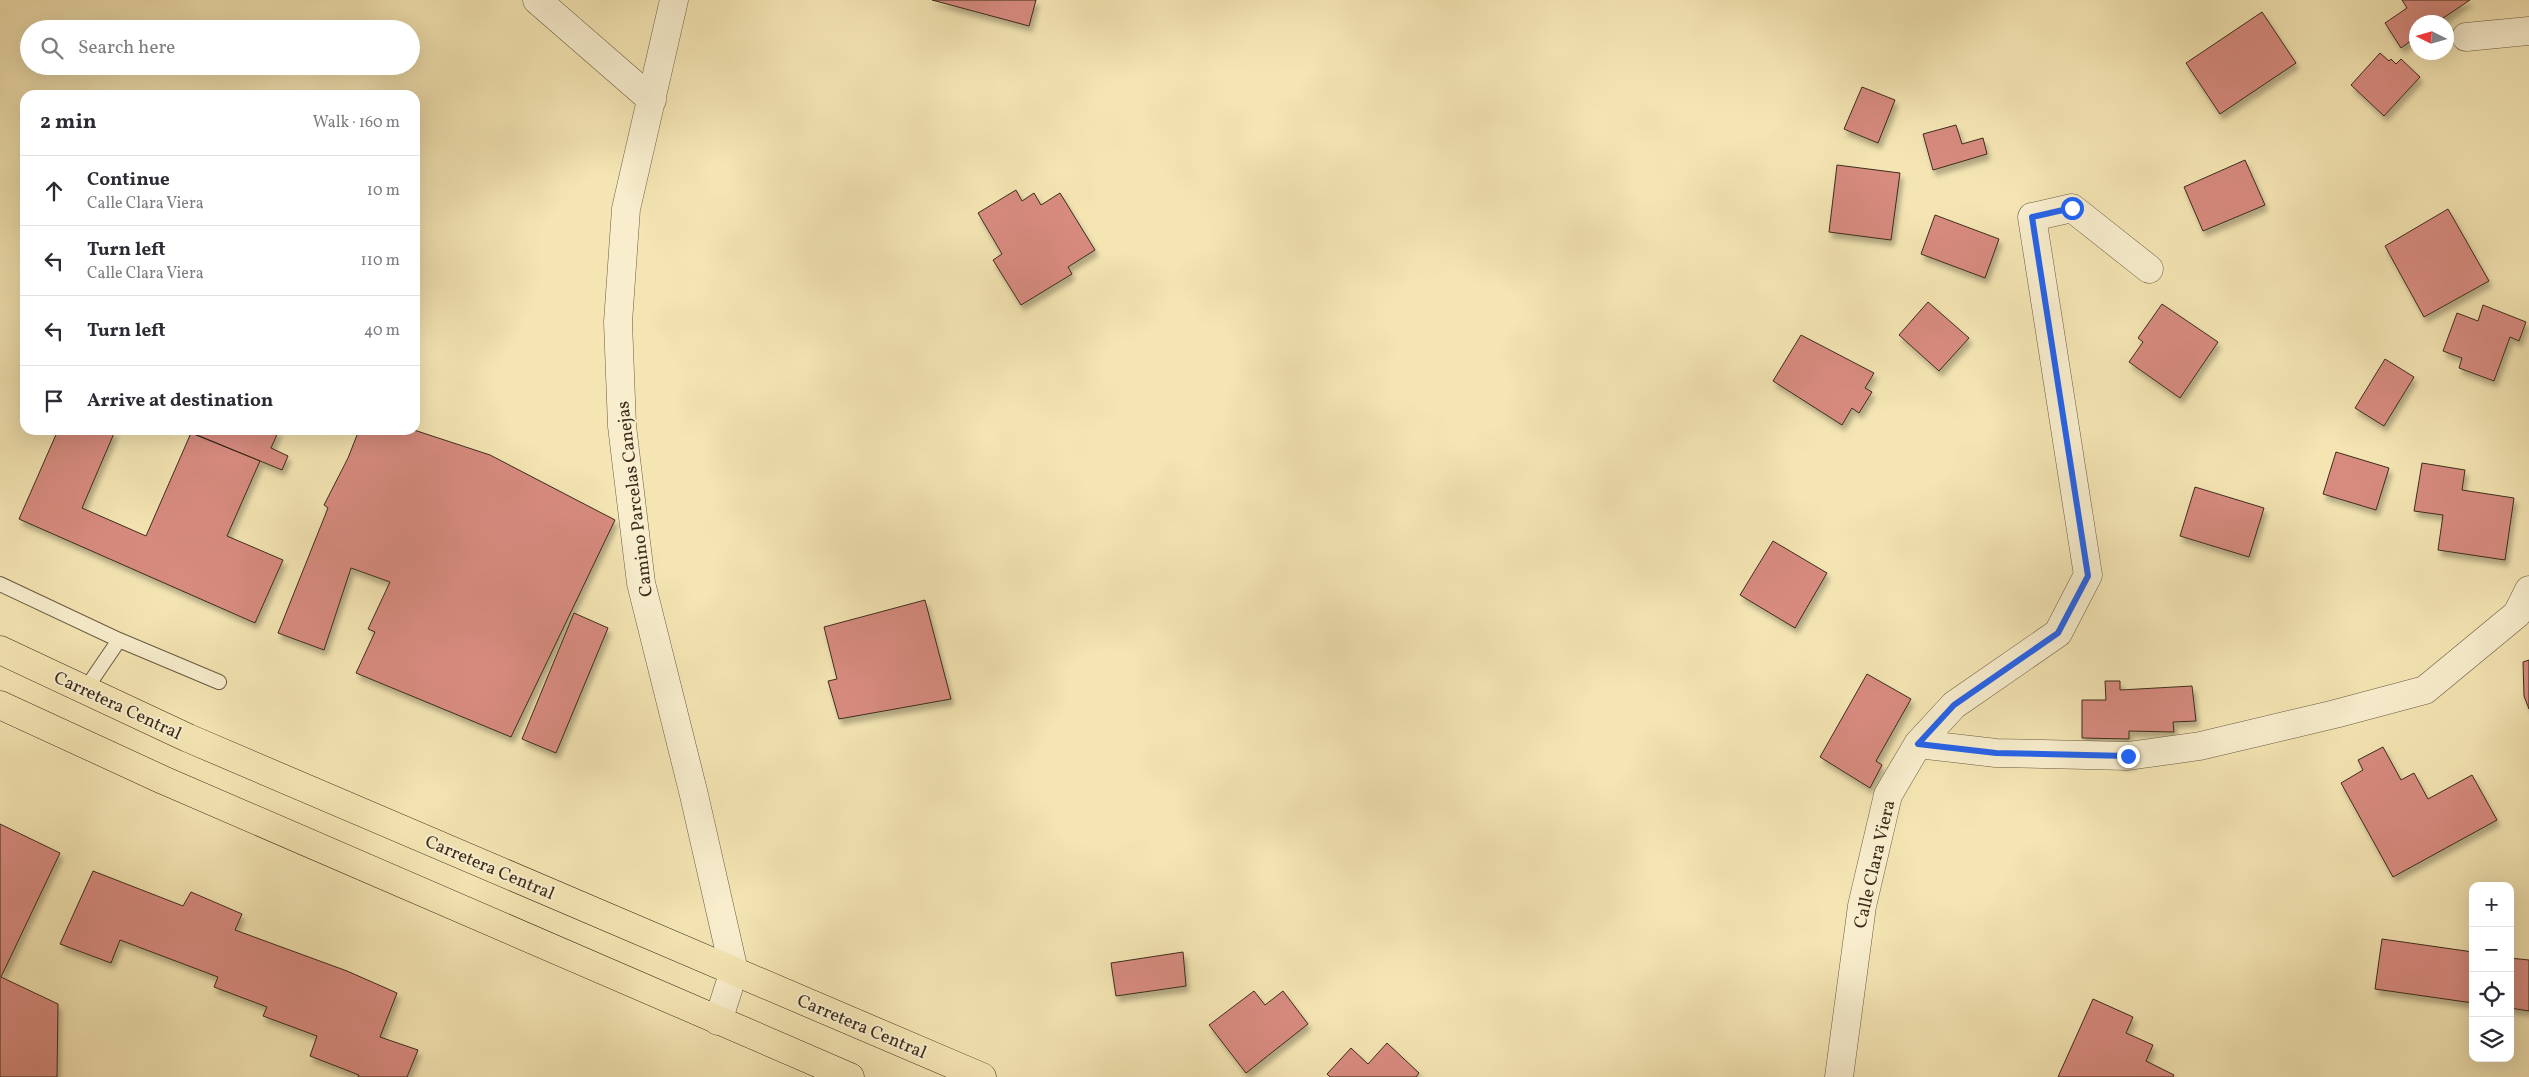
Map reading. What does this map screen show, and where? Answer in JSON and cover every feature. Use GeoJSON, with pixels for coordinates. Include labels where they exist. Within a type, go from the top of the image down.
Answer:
{"type":"FeatureCollection","features":[{"type":"Feature","properties":{"kind":"highway","name":"Carretera Central"},"geometry":{"type":"LineString","coordinates":[[0,650],[206,746],[982,1077]]}},
{"type":"Feature","properties":{"kind":"highway"},"geometry":{"type":"LineString","coordinates":[[0,704],[181,788],[850,1077]]}},
{"type":"Feature","properties":{"kind":"street"},"geometry":{"type":"LineString","coordinates":[[537,0],[652,100]]}},
{"type":"Feature","properties":{"kind":"street","name":"Camino Parcelas Canejas"},"geometry":{"type":"LineString","coordinates":[[674,0],[626,210],[618,322],[622,426],[641,583],[694,795],[734,971]]}},
{"type":"Feature","properties":{"kind":"street"},"geometry":{"type":"LineString","coordinates":[[2466,37],[2529,31]]}},
{"type":"Feature","properties":{"kind":"street","name":"Calle Clara Viera"},"geometry":{"type":"LineString","coordinates":[[1839,1077],[1862,906],[1888,795],[1918,744],[1954,705],[2058,633],[2088,576],[2032,217],[2072,208],[2150,269]]}},
{"type":"Feature","properties":{"kind":"street"},"geometry":{"type":"LineString","coordinates":[[1918,744],[1996,753],[2128,756],[2200,746],[2335,714],[2426,690],[2517,614],[2529,590]]}},
{"type":"Feature","properties":{"kind":"street"},"geometry":{"type":"LineString","coordinates":[[718,1021],[734,971]]}},
{"type":"Feature","properties":{"kind":"lane"},"geometry":{"type":"LineString","coordinates":[[0,584],[119,640],[218,682]]}},
{"type":"Feature","properties":{"kind":"lane"},"geometry":{"type":"LineString","coordinates":[[85,690],[119,640]]}},
{"type":"Feature","properties":{"kind":"building"},"geometry":{"type":"Polygon","coordinates":[[[932,0],[1036,0],[1029,26],[932,0]]]}},
{"type":"Feature","properties":{"kind":"building"},"geometry":{"type":"Polygon","coordinates":[[[2402,0],[2470,0],[2448,15],[2409,15],[2409,42],[2401,48],[2385,23],[2407,8],[2402,0]]]}},
{"type":"Feature","properties":{"kind":"building"},"geometry":{"type":"Polygon","coordinates":[[[2262,12],[2296,63],[2220,114],[2186,63],[2262,12]]]}},
{"type":"Feature","properties":{"kind":"building"},"geometry":{"type":"Polygon","coordinates":[[[2380,53],[2396,64],[2401,59],[2420,77],[2384,116],[2351,85],[2380,53]]]}},
{"type":"Feature","properties":{"kind":"building"},"geometry":{"type":"Polygon","coordinates":[[[1862,87],[1895,100],[1878,143],[1844,129],[1862,87]]]}},
{"type":"Feature","properties":{"kind":"building"},"geometry":{"type":"Polygon","coordinates":[[[1956,125],[1962,144],[1983,138],[1987,154],[1933,170],[1923,134],[1956,125]]]}},
{"type":"Feature","properties":{"kind":"building"},"geometry":{"type":"Polygon","coordinates":[[[2245,160],[2265,205],[2203,231],[2184,187],[2245,160]]]}},
{"type":"Feature","properties":{"kind":"building"},"geometry":{"type":"Polygon","coordinates":[[[1837,165],[1900,173],[1891,240],[1829,232],[1837,165]]]}},
{"type":"Feature","properties":{"kind":"building"},"geometry":{"type":"Polygon","coordinates":[[[1016,190],[1022,201],[1034,193],[1041,205],[1060,193],[1095,250],[1068,267],[1072,274],[1021,305],[993,260],[1002,254],[978,213],[1016,190]]]}},
{"type":"Feature","properties":{"kind":"building"},"geometry":{"type":"Polygon","coordinates":[[[2448,209],[2489,281],[2424,317],[2385,246],[2448,209]]]}},
{"type":"Feature","properties":{"kind":"building"},"geometry":{"type":"Polygon","coordinates":[[[1935,215],[1999,239],[1985,278],[1921,254],[1935,215]]]}},
{"type":"Feature","properties":{"kind":"building"},"geometry":{"type":"Polygon","coordinates":[[[1928,302],[1969,338],[1939,371],[1899,335],[1928,302]]]}},
{"type":"Feature","properties":{"kind":"building"},"geometry":{"type":"Polygon","coordinates":[[[2162,304],[2218,342],[2180,398],[2129,362],[2143,342],[2138,338],[2162,304]]]}},
{"type":"Feature","properties":{"kind":"building"},"geometry":{"type":"Polygon","coordinates":[[[2483,305],[2526,322],[2519,341],[2510,337],[2494,381],[2459,368],[2462,358],[2443,351],[2457,313],[2478,321],[2483,305]]]}},
{"type":"Feature","properties":{"kind":"building"},"geometry":{"type":"Polygon","coordinates":[[[1801,335],[1874,373],[1865,388],[1872,392],[1859,413],[1852,408],[1842,425],[1773,381],[1801,335]]]}},
{"type":"Feature","properties":{"kind":"building"},"geometry":{"type":"Polygon","coordinates":[[[2385,359],[2414,377],[2384,426],[2355,408],[2385,359]]]}},
{"type":"Feature","properties":{"kind":"building"},"geometry":{"type":"Polygon","coordinates":[[[420,432],[490,455],[615,520],[511,737],[356,673],[375,632],[368,629],[390,582],[351,568],[324,650],[278,633],[328,508],[324,505],[348,458],[357,435],[420,435],[420,432]]]}},
{"type":"Feature","properties":{"kind":"building"},"geometry":{"type":"Polygon","coordinates":[[[56,435],[113,435],[82,508],[146,536],[190,435],[196,435],[260,461],[227,536],[283,560],[255,623],[19,519],[56,435]]]}},
{"type":"Feature","properties":{"kind":"building"},"geometry":{"type":"Polygon","coordinates":[[[197,435],[277,435],[271,448],[288,456],[282,470],[197,435]]]}},
{"type":"Feature","properties":{"kind":"building"},"geometry":{"type":"Polygon","coordinates":[[[2336,452],[2389,468],[2376,510],[2323,494],[2336,452]]]}},
{"type":"Feature","properties":{"kind":"building"},"geometry":{"type":"Polygon","coordinates":[[[2422,463],[2465,470],[2462,490],[2514,498],[2505,560],[2438,550],[2443,515],[2414,511],[2422,463]]]}},
{"type":"Feature","properties":{"kind":"building"},"geometry":{"type":"Polygon","coordinates":[[[2195,487],[2264,508],[2249,557],[2180,536],[2195,487]]]}},
{"type":"Feature","properties":{"kind":"building"},"geometry":{"type":"Polygon","coordinates":[[[1773,541],[1827,573],[1795,628],[1740,595],[1773,541]]]}},
{"type":"Feature","properties":{"kind":"building"},"geometry":{"type":"Polygon","coordinates":[[[925,600],[951,699],[839,719],[828,681],[837,679],[824,627],[925,600]]]}},
{"type":"Feature","properties":{"kind":"building"},"geometry":{"type":"Polygon","coordinates":[[[574,613],[608,628],[556,753],[522,739],[574,613]]]}},
{"type":"Feature","properties":{"kind":"building"},"geometry":{"type":"Polygon","coordinates":[[[2529,660],[2529,709],[2524,696],[2523,662],[2529,660]]]}},
{"type":"Feature","properties":{"kind":"building"},"geometry":{"type":"Polygon","coordinates":[[[1867,674],[1911,699],[1876,761],[1882,765],[1870,788],[1820,757],[1867,674]]]}},
{"type":"Feature","properties":{"kind":"building"},"geometry":{"type":"Polygon","coordinates":[[[2105,681],[2120,681],[2120,690],[2192,686],[2196,721],[2173,722],[2174,732],[2129,731],[2129,739],[2082,738],[2082,700],[2106,700],[2105,681]]]}},
{"type":"Feature","properties":{"kind":"building"},"geometry":{"type":"Polygon","coordinates":[[[2383,747],[2401,780],[2414,773],[2428,799],[2472,775],[2497,820],[2393,877],[2341,783],[2363,770],[2358,760],[2383,747]]]}},
{"type":"Feature","properties":{"kind":"building"},"geometry":{"type":"Polygon","coordinates":[[[0,824],[60,853],[1,977],[58,1004],[57,1077],[0,1077],[0,824]]]}},
{"type":"Feature","properties":{"kind":"building"},"geometry":{"type":"Polygon","coordinates":[[[93,871],[183,906],[191,892],[242,914],[235,930],[347,971],[397,993],[380,1037],[418,1050],[407,1077],[358,1077],[359,1075],[310,1056],[317,1036],[263,1016],[267,1007],[214,987],[218,977],[120,940],[111,963],[60,944],[93,871]]]}},
{"type":"Feature","properties":{"kind":"building"},"geometry":{"type":"Polygon","coordinates":[[[2382,939],[2469,951],[2469,1002],[2375,989],[2382,939]]]}},
{"type":"Feature","properties":{"kind":"building"},"geometry":{"type":"Polygon","coordinates":[[[1183,952],[1186,986],[1116,996],[1111,963],[1183,952]]]}},
{"type":"Feature","properties":{"kind":"building"},"geometry":{"type":"Polygon","coordinates":[[[2514,958],[2529,960],[2529,1011],[2514,1009],[2514,958]]]}},
{"type":"Feature","properties":{"kind":"building"},"geometry":{"type":"Polygon","coordinates":[[[1254,991],[1265,1005],[1283,991],[1308,1024],[1246,1073],[1209,1025],[1254,991]]]}},
{"type":"Feature","properties":{"kind":"building"},"geometry":{"type":"Polygon","coordinates":[[[2093,999],[2133,1017],[2126,1033],[2153,1045],[2146,1061],[2174,1075],[2173,1077],[2058,1077],[2093,999]]]}},
{"type":"Feature","properties":{"kind":"building"},"geometry":{"type":"Polygon","coordinates":[[[1387,1043],[1419,1073],[1416,1077],[1330,1077],[1327,1074],[1351,1048],[1368,1064],[1387,1043]]]}},
{"type":"Feature","properties":{"kind":"route"},"geometry":{"type":"LineString","coordinates":[[2072,208],[2032,217],[2088,576],[2058,633],[1954,705],[1918,744],[1996,753],[2128,756]]}}]}
